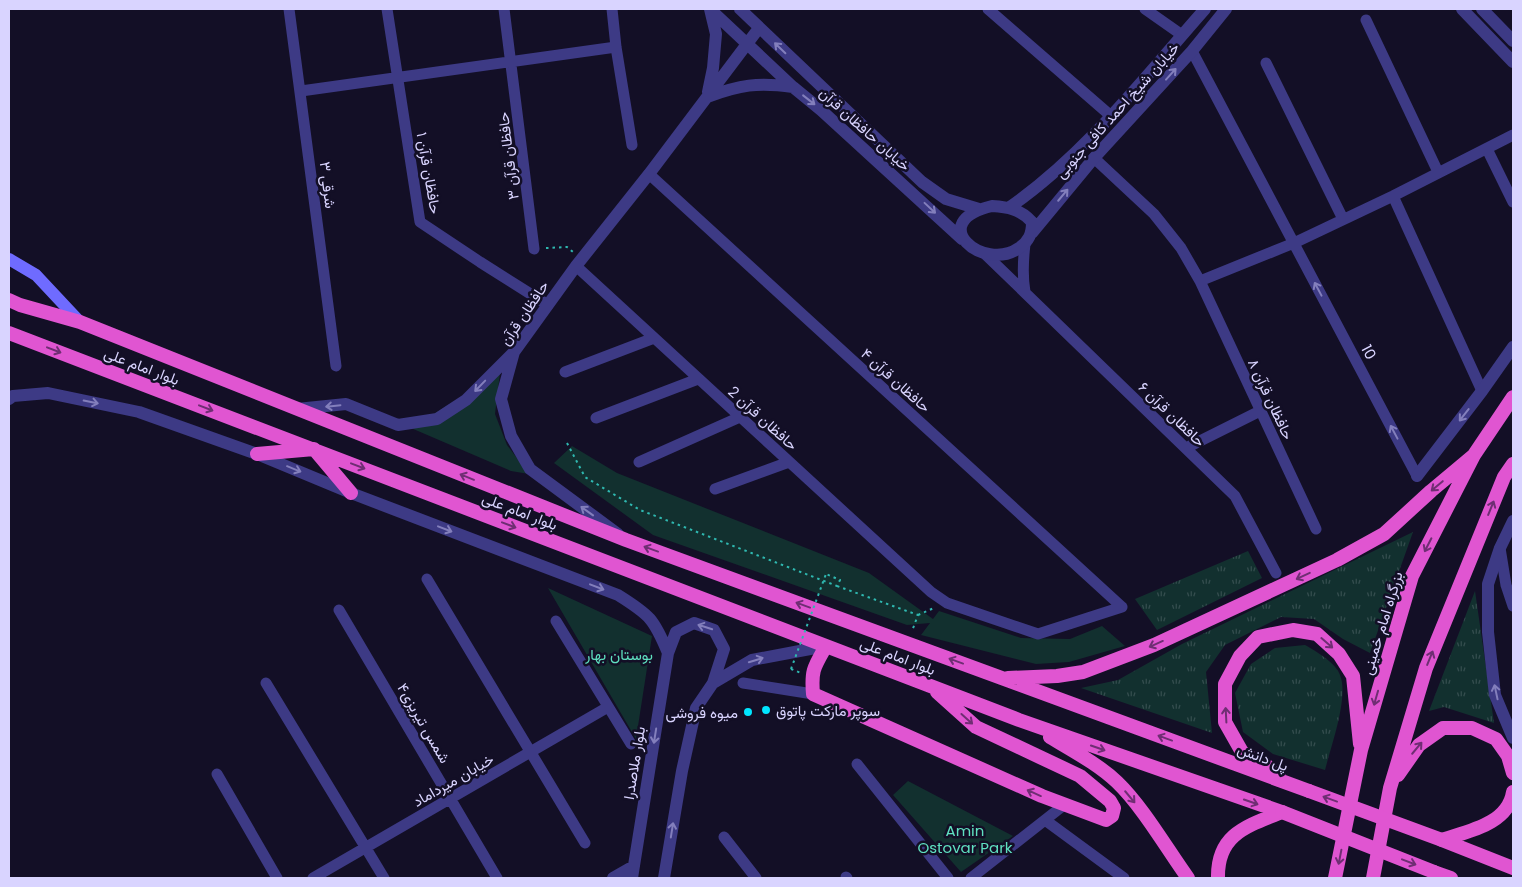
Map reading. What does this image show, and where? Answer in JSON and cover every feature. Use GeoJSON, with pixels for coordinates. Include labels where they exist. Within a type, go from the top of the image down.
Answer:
{"type":"FeatureCollection","features":[{"type":"Feature","properties":{"kind":"highway","name":"بلوار امام علی"},"geometry":{"type":"LineString","coordinates":[[12,303],[80,322],[626,540],[1002,678]]}},
{"type":"Feature","properties":{"kind":"highway","name":"بلوار امام علی"},"geometry":{"type":"LineString","coordinates":[[9,333],[1019,720]]}},
{"type":"Feature","properties":{"kind":"highway","name":"بزرگراه امام خمینی"},"geometry":{"type":"LineString","coordinates":[[1335,878],[1361,750],[1412,576],[1474,455],[1513,397]]}},
{"type":"Feature","properties":{"kind":"highway"},"geometry":{"type":"LineString","coordinates":[[257,454],[314,449],[351,493]]}},
{"type":"Feature","properties":{"kind":"highway"},"geometry":{"type":"LineString","coordinates":[[1002,678],[1057,676],[1083,672],[1154,645],[1337,560],[1384,534],[1474,455]]}},
{"type":"Feature","properties":{"kind":"highway"},"geometry":{"type":"LineString","coordinates":[[1373,878],[1390,788],[1426,668],[1504,477],[1513,464]]}},
{"type":"Feature","properties":{"kind":"highway"},"geometry":{"type":"LineString","coordinates":[[1309,791],[1242,752],[1225,722],[1225,684],[1240,656],[1258,637],[1293,630],[1317,634],[1339,654],[1353,676],[1361,750]]}},
{"type":"Feature","properties":{"kind":"highway"},"geometry":{"type":"LineString","coordinates":[[826,646],[811,676],[813,694],[1064,805],[1106,820],[1112,816],[1114,808],[1110,801],[1080,776],[976,727],[931,686]]}},
{"type":"Feature","properties":{"kind":"highway","name":"پل دانش"},"geometry":{"type":"LineString","coordinates":[[1002,678],[1442,840],[1513,868]]}},
{"type":"Feature","properties":{"kind":"highway"},"geometry":{"type":"LineString","coordinates":[[1019,720],[1282,812],[1438,875],[1451,878]]}},
{"type":"Feature","properties":{"kind":"highway"},"geometry":{"type":"LineString","coordinates":[[1019,720],[1086,758],[1118,782],[1143,813],[1188,878]]}},
{"type":"Feature","properties":{"kind":"highway"},"geometry":{"type":"LineString","coordinates":[[1390,788],[1419,745],[1443,728],[1472,728],[1496,739],[1508,756],[1513,773]]}},
{"type":"Feature","properties":{"kind":"highway"},"geometry":{"type":"LineString","coordinates":[[1442,840],[1476,829],[1498,818],[1512,802],[1513,792]]}},
{"type":"Feature","properties":{"kind":"highway"},"geometry":{"type":"LineString","coordinates":[[1218,878],[1218,865],[1226,843],[1246,827],[1282,812]]}},
{"type":"Feature","properties":{"kind":"main road"},"geometry":{"type":"LineString","coordinates":[[9,259],[36,275],[80,322]]}},
{"type":"Feature","properties":{"kind":"street","name":"۳ شرقی"},"geometry":{"type":"LineString","coordinates":[[289,9],[336,366]]}},
{"type":"Feature","properties":{"kind":"street","name":"حافظان قرآن ۱"},"geometry":{"type":"LineString","coordinates":[[387,9],[420,222],[548,305]]}},
{"type":"Feature","properties":{"kind":"street","name":"حافظان قرآن ۳"},"geometry":{"type":"LineString","coordinates":[[504,9],[534,249]]}},
{"type":"Feature","properties":{"kind":"street"},"geometry":{"type":"LineString","coordinates":[[612,9],[616,47],[632,146]]}},
{"type":"Feature","properties":{"kind":"street","name":"خیابان حافظان قرآن"},"geometry":{"type":"LineString","coordinates":[[710,9],[793,87],[842,128],[962,239]]}},
{"type":"Feature","properties":{"kind":"street","name":"حافظان قرآن"},"geometry":{"type":"LineString","coordinates":[[707,97],[713,68],[716,34],[710,9]]}},
{"type":"Feature","properties":{"kind":"street","name":"خیابان حافظان قرآن"},"geometry":{"type":"LineString","coordinates":[[740,9],[922,182],[946,199],[979,209]]}},
{"type":"Feature","properties":{"kind":"street"},"geometry":{"type":"LineString","coordinates":[[988,9],[1111,116]]}},
{"type":"Feature","properties":{"kind":"street"},"geometry":{"type":"LineString","coordinates":[[1145,9],[1182,35]]}},
{"type":"Feature","properties":{"kind":"street","name":"خیابان شیخ احمد کافی جنوبی"},"geometry":{"type":"LineString","coordinates":[[1010,207],[1034,191],[1064,164],[1111,116],[1205,9]]}},
{"type":"Feature","properties":{"kind":"street","name":"خیابان شیخ احمد کافی جنوبی"},"geometry":{"type":"LineString","coordinates":[[1028,238],[1094,158],[1192,50],[1226,9]]}},
{"type":"Feature","properties":{"kind":"street"},"geometry":{"type":"LineString","coordinates":[[1462,9],[1513,62]]}},
{"type":"Feature","properties":{"kind":"street"},"geometry":{"type":"LineString","coordinates":[[1482,9],[1513,41]]}},
{"type":"Feature","properties":{"kind":"street"},"geometry":{"type":"LineString","coordinates":[[1366,20],[1438,172]]}},
{"type":"Feature","properties":{"kind":"street","name":"حافظان قرآن"},"geometry":{"type":"LineString","coordinates":[[626,540],[530,469],[511,436],[501,399],[514,352],[579,263],[759,28]]}},
{"type":"Feature","properties":{"kind":"street"},"geometry":{"type":"LineString","coordinates":[[301,91],[616,47]]}},
{"type":"Feature","properties":{"kind":"street","name":"10"},"geometry":{"type":"LineString","coordinates":[[1192,50],[1417,476]]}},
{"type":"Feature","properties":{"kind":"street"},"geometry":{"type":"LineString","coordinates":[[1266,62],[1343,219]]}},
{"type":"Feature","properties":{"kind":"street"},"geometry":{"type":"LineString","coordinates":[[707,97],[731,88],[750,85],[768,83],[793,87]]}},
{"type":"Feature","properties":{"kind":"street"},"geometry":{"type":"LineString","coordinates":[[1200,281],[1294,243],[1393,196],[1513,135]]}},
{"type":"Feature","properties":{"kind":"street"},"geometry":{"type":"LineString","coordinates":[[1487,149],[1513,202]]}},
{"type":"Feature","properties":{"kind":"street","name":"حافظان قرآن ۸"},"geometry":{"type":"LineString","coordinates":[[1094,158],[1154,214],[1181,248],[1200,281],[1316,529]]}},
{"type":"Feature","properties":{"kind":"street","name":"حافظان قرآن ۴"},"geometry":{"type":"LineString","coordinates":[[649,174],[1122,607]]}},
{"type":"Feature","properties":{"kind":"street"},"geometry":{"type":"LineString","coordinates":[[1393,196],[1482,391]]}},
{"type":"Feature","properties":{"kind":"street"},"geometry":{"type":"LineString","coordinates":[[1025,292],[1022,264],[1032,222],[1025,215],[1010,207],[992,206],[979,209],[965,217],[961,227],[962,239],[972,248],[984,253],[997,255],[1011,254],[1028,238]]}},
{"type":"Feature","properties":{"kind":"street","name":"حافظان قرآن ۶"},"geometry":{"type":"LineString","coordinates":[[984,253],[1235,496],[1276,573]]}},
{"type":"Feature","properties":{"kind":"street","name":"حافظان قرآن 2"},"geometry":{"type":"LineString","coordinates":[[579,263],[698,379],[931,592],[947,603],[1038,634],[1122,607]]}},
{"type":"Feature","properties":{"kind":"street"},"geometry":{"type":"LineString","coordinates":[[565,372],[654,338]]}},
{"type":"Feature","properties":{"kind":"street"},"geometry":{"type":"LineString","coordinates":[[1417,476],[1513,347]]}},
{"type":"Feature","properties":{"kind":"street"},"geometry":{"type":"LineString","coordinates":[[296,409],[346,404],[398,425],[437,418],[466,400],[514,352]]}},
{"type":"Feature","properties":{"kind":"street"},"geometry":{"type":"LineString","coordinates":[[596,418],[698,379]]}},
{"type":"Feature","properties":{"kind":"street"},"geometry":{"type":"LineString","coordinates":[[9,399],[13,396],[48,393],[139,412],[257,454],[351,493],[618,595],[644,611],[657,627],[668,654]]}},
{"type":"Feature","properties":{"kind":"street"},"geometry":{"type":"LineString","coordinates":[[1186,448],[1260,412]]}},
{"type":"Feature","properties":{"kind":"street"},"geometry":{"type":"LineString","coordinates":[[639,462],[740,417]]}},
{"type":"Feature","properties":{"kind":"street"},"geometry":{"type":"LineString","coordinates":[[715,489],[789,462]]}},
{"type":"Feature","properties":{"kind":"street"},"geometry":{"type":"LineString","coordinates":[[1513,521],[1500,548],[1488,584],[1488,632],[1495,694],[1513,738]]}},
{"type":"Feature","properties":{"kind":"street"},"geometry":{"type":"LineString","coordinates":[[1500,548],[1506,585],[1513,606]]}},
{"type":"Feature","properties":{"kind":"street"},"geometry":{"type":"LineString","coordinates":[[427,580],[585,843]]}},
{"type":"Feature","properties":{"kind":"street","name":"شمس تیریزی۴"},"geometry":{"type":"LineString","coordinates":[[339,610],[497,878]]}},
{"type":"Feature","properties":{"kind":"street"},"geometry":{"type":"LineString","coordinates":[[556,621],[631,744]]}},
{"type":"Feature","properties":{"kind":"street","name":"بلوار ملاصدرا"},"geometry":{"type":"LineString","coordinates":[[633,872],[668,654],[676,632],[694,623],[714,630],[724,649],[713,682]]}},
{"type":"Feature","properties":{"kind":"street"},"geometry":{"type":"LineString","coordinates":[[664,878],[682,771],[696,708],[713,682],[752,660],[826,646]]}},
{"type":"Feature","properties":{"kind":"street"},"geometry":{"type":"LineString","coordinates":[[743,682],[813,694]]}},
{"type":"Feature","properties":{"kind":"street"},"geometry":{"type":"LineString","coordinates":[[266,683],[384,878]]}},
{"type":"Feature","properties":{"kind":"street","name":"خیابان میرداماد"},"geometry":{"type":"LineString","coordinates":[[313,878],[608,707]]}},
{"type":"Feature","properties":{"kind":"street"},"geometry":{"type":"LineString","coordinates":[[857,764],[948,878]]}},
{"type":"Feature","properties":{"kind":"street"},"geometry":{"type":"LineString","coordinates":[[217,774],[277,878]]}},
{"type":"Feature","properties":{"kind":"street"},"geometry":{"type":"LineString","coordinates":[[971,878],[1064,805]]}},
{"type":"Feature","properties":{"kind":"street"},"geometry":{"type":"LineString","coordinates":[[1044,820],[1124,878]]}},
{"type":"Feature","properties":{"kind":"street"},"geometry":{"type":"LineString","coordinates":[[724,837],[756,878]]}},
{"type":"Feature","properties":{"kind":"street"},"geometry":{"type":"LineString","coordinates":[[613,878],[633,872]]}},
{"type":"Feature","properties":{"kind":"path"},"geometry":{"type":"LineString","coordinates":[[534,249],[567,248],[579,263]]}},
{"type":"Feature","properties":{"kind":"path"},"geometry":{"type":"LineString","coordinates":[[566,443],[586,476],[640,510],[918,615],[947,603]]}},
{"type":"Feature","properties":{"kind":"path"},"geometry":{"type":"LineString","coordinates":[[802,673],[791,669],[826,574],[840,580],[838,586]]}},
{"type":"Feature","properties":{"kind":"path"},"geometry":{"type":"LineString","coordinates":[[908,644],[918,615]]}},
{"type":"Feature","properties":{"kind":"green space"},"geometry":{"type":"Polygon","coordinates":[[[500,373],[495,414],[507,445],[529,474],[511,471],[411,428],[500,373]]]}},
{"type":"Feature","properties":{"kind":"green space"},"geometry":{"type":"Polygon","coordinates":[[[572,446],[617,473],[869,573],[933,619],[939,611],[1021,638],[1070,639],[1102,626],[1125,646],[1069,662],[1036,664],[921,635],[930,623],[907,625],[653,535],[554,463],[572,446]]]}},
{"type":"Feature","properties":{"kind":"green space"},"geometry":{"type":"Polygon","coordinates":[[[1413,532],[1370,653],[1343,639],[1314,619],[1281,617],[1225,645],[1206,672],[1212,733],[1081,688],[1118,680],[1182,644],[1413,532]]]}},
{"type":"Feature","properties":{"kind":"green space"},"geometry":{"type":"Polygon","coordinates":[[[1248,551],[1262,578],[1157,630],[1135,599],[1248,551]]]}},
{"type":"Feature","properties":{"kind":"green space","name":"بوستان بهار"},"geometry":{"type":"Polygon","coordinates":[[[548,588],[652,636],[636,739],[548,588]]]}},
{"type":"Feature","properties":{"kind":"green space"},"geometry":{"type":"Polygon","coordinates":[[[1475,591],[1494,723],[1444,707],[1429,711],[1475,591]]]}},
{"type":"Feature","properties":{"kind":"green space"},"geometry":{"type":"Polygon","coordinates":[[[1305,645],[1325,658],[1338,670],[1342,684],[1341,708],[1325,770],[1273,754],[1243,732],[1235,693],[1251,664],[1275,648],[1305,645]]]}},
{"type":"Feature","properties":{"kind":"green space","name":"Amin Ostovar Park"},"geometry":{"type":"Polygon","coordinates":[[[908,781],[1013,836],[961,872],[893,795],[908,781]]]}},
{"type":"Feature","properties":{"kind":"place","name":"سوپر مارکت پاتوق"},"geometry":{"type":"Point","coordinates":[766,710]}},
{"type":"Feature","properties":{"kind":"place","name":"میوه فروشی"},"geometry":{"type":"Point","coordinates":[748,712]}}]}
